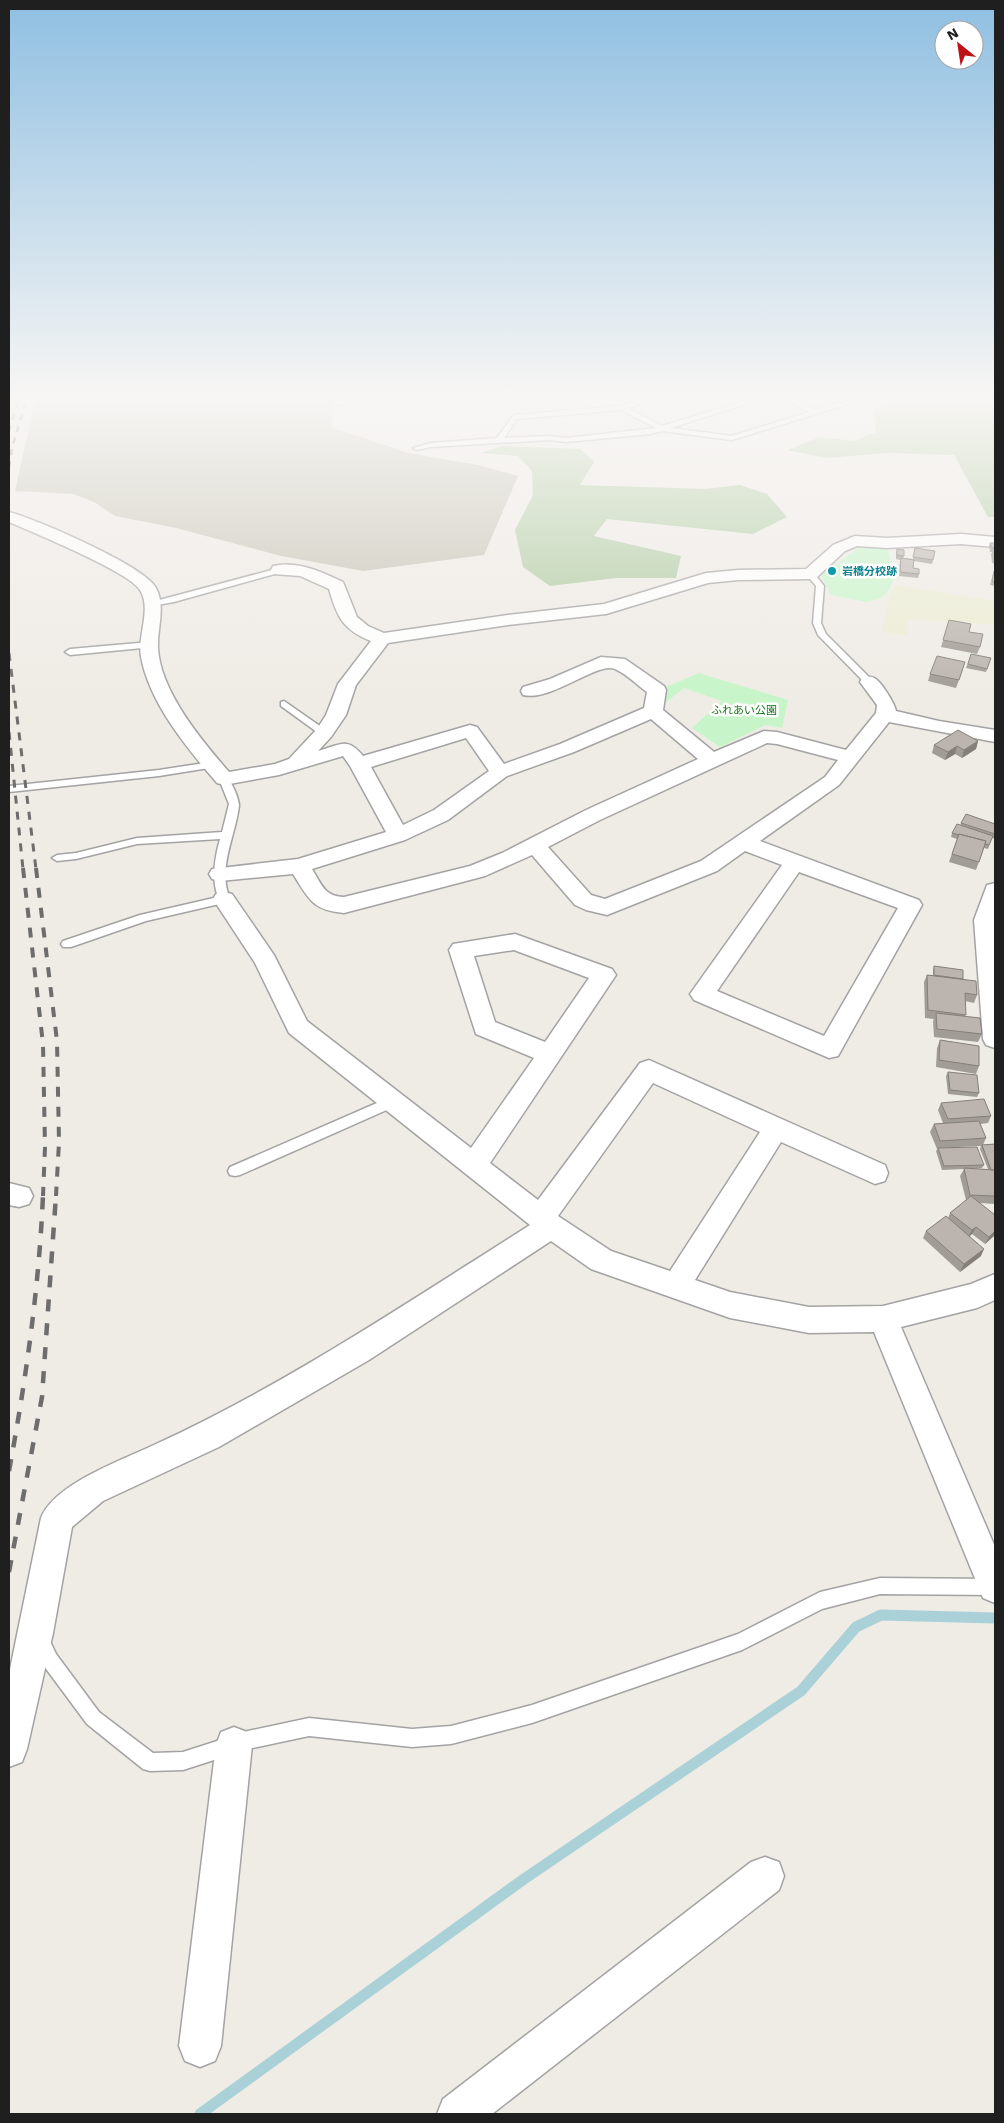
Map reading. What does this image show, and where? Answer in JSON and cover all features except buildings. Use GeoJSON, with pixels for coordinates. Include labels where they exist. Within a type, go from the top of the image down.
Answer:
{"type":"FeatureCollection","features":[{"type":"Feature","properties":{"kind":"street"},"geometry":{"type":"LineString","coordinates":[[9,517],[103,558],[140,578],[147,586],[152,603],[149,656],[158,683],[196,746],[224,779],[279,769],[347,748],[359,764],[398,835]]}},
{"type":"Feature","properties":{"kind":"street"},"geometry":{"type":"LineString","coordinates":[[279,570],[294,569],[312,573],[337,586],[350,623],[364,632],[382,639],[508,620],[606,609],[706,578],[738,575],[810,574],[839,548],[855,541],[887,543],[962,539],[995,542]]}},
{"type":"Feature","properties":{"kind":"street"},"geometry":{"type":"LineString","coordinates":[[296,763],[324,733],[336,715],[347,684],[382,639]]}},
{"type":"Feature","properties":{"kind":"street"},"geometry":{"type":"LineString","coordinates":[[530,691],[557,683],[601,662],[619,664],[657,690],[653,711]]}},
{"type":"Feature","properties":{"kind":"street"},"geometry":{"type":"LineString","coordinates":[[869,682],[886,705],[886,716]]}},
{"type":"Feature","properties":{"kind":"street"},"geometry":{"type":"LineString","coordinates":[[653,711],[712,760]]}},
{"type":"Feature","properties":{"kind":"street"},"geometry":{"type":"LineString","coordinates":[[653,711],[567,748],[500,772],[441,815],[398,835],[299,866],[222,886],[266,961],[298,1027],[546,1222],[601,1260],[730,1305],[809,1320],[883,1319],[977,1295],[995,1286]]}},
{"type":"Feature","properties":{"kind":"street"},"geometry":{"type":"LineString","coordinates":[[535,845],[583,900],[594,905],[607,906],[709,866],[743,843],[832,781],[880,719],[886,716],[995,736]]}},
{"type":"Feature","properties":{"kind":"street"},"geometry":{"type":"LineString","coordinates":[[359,764],[470,731],[500,772]]}},
{"type":"Feature","properties":{"kind":"street"},"geometry":{"type":"LineString","coordinates":[[299,866],[319,898],[329,904],[344,905],[477,871],[510,858],[593,815],[764,737],[777,738],[851,757]]}},
{"type":"Feature","properties":{"kind":"street"},"geometry":{"type":"LineString","coordinates":[[743,843],[795,862],[911,905],[829,1049],[702,994],[795,862]]}},
{"type":"Feature","properties":{"kind":"street"},"geometry":{"type":"LineString","coordinates":[[995,890],[985,920],[995,1039]]}},
{"type":"Feature","properties":{"kind":"street"},"geometry":{"type":"LineString","coordinates":[[474,1165],[550,1054],[604,975],[514,942],[461,950],[485,1028],[550,1054]]}},
{"type":"Feature","properties":{"kind":"street"},"geometry":{"type":"LineString","coordinates":[[9,1749],[36,1633],[58,1518],[92,1490],[208,1436],[358,1350],[546,1222],[649,1070],[875,1173]]}},
{"type":"Feature","properties":{"kind":"street"},"geometry":{"type":"LineString","coordinates":[[676,1286],[776,1128]]}},
{"type":"Feature","properties":{"kind":"street"},"geometry":{"type":"LineString","coordinates":[[883,1319],[995,1587]]}},
{"type":"Feature","properties":{"kind":"street"},"geometry":{"type":"LineString","coordinates":[[200,2046],[234,1745]]}},
{"type":"Feature","properties":{"kind":"street"},"geometry":{"type":"LineString","coordinates":[[458,2114],[764,1876]]}},
{"type":"Feature","properties":{"kind":"lane"},"geometry":{"type":"LineString","coordinates":[[152,603],[171,600],[279,570]]}},
{"type":"Feature","properties":{"kind":"lane"},"geometry":{"type":"LineString","coordinates":[[810,574],[820,586],[817,623],[822,635],[869,682]]}},
{"type":"Feature","properties":{"kind":"lane"},"geometry":{"type":"LineString","coordinates":[[70,652],[150,644]]}},
{"type":"Feature","properties":{"kind":"lane"},"geometry":{"type":"LineString","coordinates":[[284,704],[324,733]]}},
{"type":"Feature","properties":{"kind":"lane"},"geometry":{"type":"LineString","coordinates":[[9,789],[159,773],[211,765]]}},
{"type":"Feature","properties":{"kind":"lane"},"geometry":{"type":"LineString","coordinates":[[66,944],[144,918],[222,886],[226,835],[234,804],[224,779]]}},
{"type":"Feature","properties":{"kind":"lane"},"geometry":{"type":"LineString","coordinates":[[57,858],[76,856],[137,841],[226,835]]}},
{"type":"Feature","properties":{"kind":"lane"},"geometry":{"type":"LineString","coordinates":[[235,1171],[393,1101]]}},
{"type":"Feature","properties":{"kind":"lane"},"geometry":{"type":"LineString","coordinates":[[36,1633],[50,1660],[93,1718],[150,1762],[183,1762],[276,1733],[309,1727],[412,1738],[451,1735],[532,1714],[742,1641],[820,1601],[880,1586],[995,1587]]}},
{"type":"Feature","properties":{"kind":"shaded area"},"geometry":{"type":"Polygon","coordinates":[[[89,500],[508,500],[484,555],[363,571],[281,556],[176,528],[115,516],[89,500]]]}},
{"type":"Feature","properties":{"kind":"green space"},"geometry":{"type":"Polygon","coordinates":[[[530,500],[772,500],[787,517],[753,534],[607,519],[594,536],[681,556],[676,578],[616,578],[550,586],[523,567],[515,530],[530,500]]]}},
{"type":"Feature","properties":{"kind":"green space"},"geometry":{"type":"Polygon","coordinates":[[[979,500],[995,500],[995,517],[988,517],[979,500]]]}},
{"type":"Feature","properties":{"kind":"green space"},"geometry":{"type":"Polygon","coordinates":[[[860,547],[888,547],[894,579],[888,591],[881,598],[867,602],[831,595],[821,575],[860,547]]]}},
{"type":"Feature","properties":{"kind":"green space"},"geometry":{"type":"Polygon","coordinates":[[[895,585],[995,601],[995,625],[907,619],[908,636],[882,631],[889,598],[895,585]]]}},
{"type":"Feature","properties":{"kind":"green space","name":"ふれあい公園"},"geometry":{"type":"Polygon","coordinates":[[[699,673],[788,700],[782,728],[765,725],[720,747],[692,728],[722,701],[684,688],[665,703],[666,687],[699,673]]]}},
{"type":"Feature","properties":{"kind":"waterway"},"geometry":{"type":"LineString","coordinates":[[200,2114],[524,1879],[801,1691],[856,1627],[881,1615],[995,1618]]}},
{"type":"Feature","properties":{"kind":"railway"},"geometry":{"type":"LineString","coordinates":[[9,653],[36,869]]}},
{"type":"Feature","properties":{"kind":"railway"},"geometry":{"type":"LineString","coordinates":[[9,732],[23,869]]}},
{"type":"Feature","properties":{"kind":"railway"},"geometry":{"type":"LineString","coordinates":[[23,868],[43,1044],[45,1147],[43,1196]]}},
{"type":"Feature","properties":{"kind":"railway"},"geometry":{"type":"LineString","coordinates":[[36,868],[57,1041],[59,1142],[56,1196]]}},
{"type":"Feature","properties":{"kind":"railway"},"geometry":{"type":"LineString","coordinates":[[9,1471],[31,1333],[43,1195]]}},
{"type":"Feature","properties":{"kind":"railway"},"geometry":{"type":"LineString","coordinates":[[9,1572],[42,1397],[56,1195]]}},
{"type":"Feature","properties":{"kind":"place","name":"岩橋分校跡"},"geometry":{"type":"Point","coordinates":[832,571]}}]}
